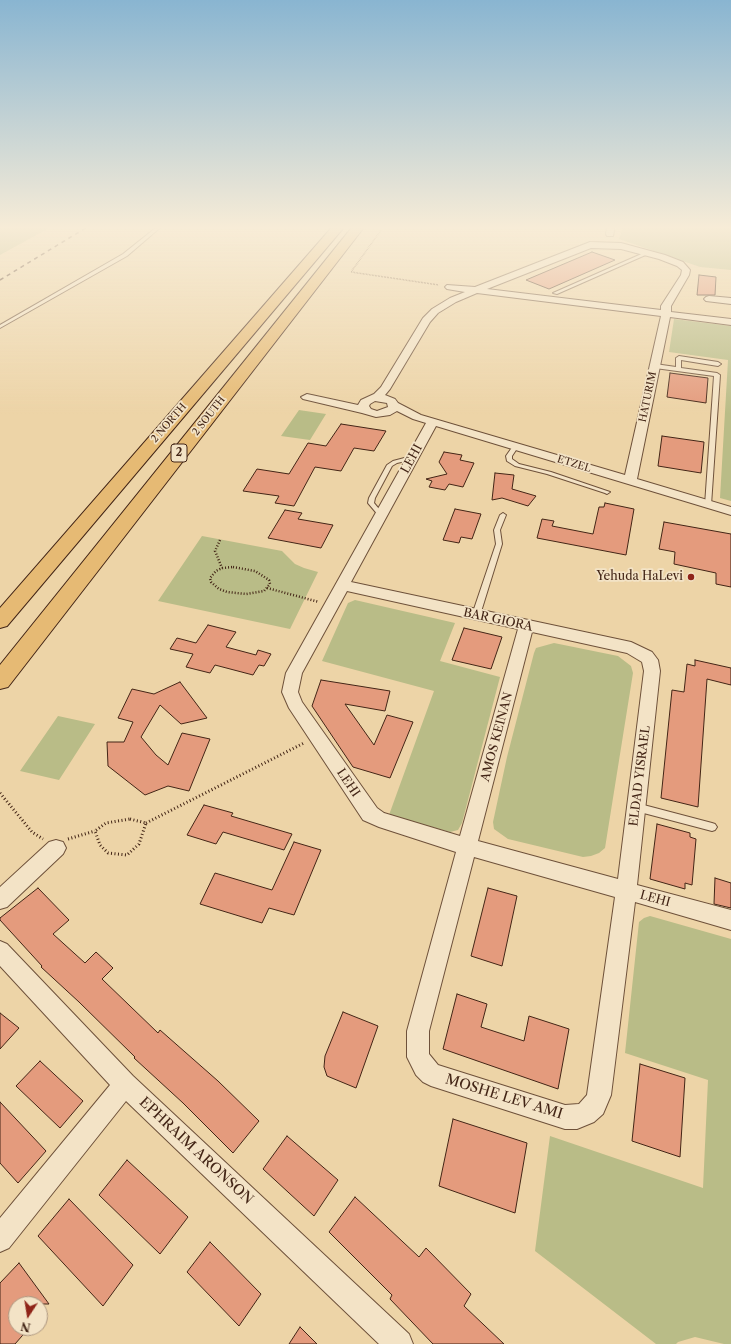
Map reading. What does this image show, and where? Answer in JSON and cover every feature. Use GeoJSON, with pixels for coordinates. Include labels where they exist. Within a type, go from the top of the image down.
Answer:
{"type":"FeatureCollection","features":[{"type":"Feature","properties":{"kind":"highway","name":"2 NORTH"},"geometry":{"type":"LineString","coordinates":[[0,621],[285,289]]}},
{"type":"Feature","properties":{"kind":"highway","name":"2 SOUTH"},"geometry":{"type":"LineString","coordinates":[[0,681],[310,289]]}},
{"type":"Feature","properties":{"kind":"street"},"geometry":{"type":"LineString","coordinates":[[465,289],[731,322]]}},
{"type":"Feature","properties":{"kind":"street"},"geometry":{"type":"LineString","coordinates":[[307,397],[342,406],[368,403],[382,392],[387,385],[430,315],[446,304],[479,289]]}},
{"type":"Feature","properties":{"kind":"street","name":"HATURIM"},"geometry":{"type":"LineString","coordinates":[[630,481],[668,301],[676,289]]}},
{"type":"Feature","properties":{"kind":"street"},"geometry":{"type":"LineString","coordinates":[[709,299],[731,301]]}},
{"type":"Feature","properties":{"kind":"street"},"geometry":{"type":"LineString","coordinates":[[381,414],[393,409],[387,392],[387,385]]}},
{"type":"Feature","properties":{"kind":"street","name":"ETZEL"},"geometry":{"type":"LineString","coordinates":[[425,419],[371,413],[368,403],[382,398],[425,419],[731,511]]}},
{"type":"Feature","properties":{"kind":"street","name":"LEHI"},"geometry":{"type":"LineString","coordinates":[[425,419],[412,458],[294,673],[290,692],[295,704],[370,814],[392,824],[468,847],[731,920]]}},
{"type":"Feature","properties":{"kind":"street","name":"BAR GIORA"},"geometry":{"type":"LineString","coordinates":[[342,585],[631,648],[646,656],[650,660]]}},
{"type":"Feature","properties":{"kind":"street","name":"AMOS KEINAN"},"geometry":{"type":"LineString","coordinates":[[468,847],[526,626]]}},
{"type":"Feature","properties":{"kind":"street","name":"ELDAD YISRAEL"},"geometry":{"type":"LineString","coordinates":[[626,891],[652,671],[650,660]]}},
{"type":"Feature","properties":{"kind":"street","name":"MOSHE LEV AMI"},"geometry":{"type":"LineString","coordinates":[[468,847],[418,1031],[416,1040],[418,1057],[424,1067],[431,1074],[565,1117],[577,1117],[586,1114],[594,1106],[599,1095],[626,891]]}},
{"type":"Feature","properties":{"kind":"street"},"geometry":{"type":"LineString","coordinates":[[0,900],[56,848]]}},
{"type":"Feature","properties":{"kind":"street","name":"EPHRAIM ARONSON"},"geometry":{"type":"LineString","coordinates":[[0,951],[125,1084],[399,1344]]}},
{"type":"Feature","properties":{"kind":"street"},"geometry":{"type":"LineString","coordinates":[[0,1239],[125,1084]]}},
{"type":"Feature","properties":{"kind":"lane"},"geometry":{"type":"LineString","coordinates":[[0,327],[66,289]]}},
{"type":"Feature","properties":{"kind":"lane"},"geometry":{"type":"LineString","coordinates":[[555,293],[565,289]]}},
{"type":"Feature","properties":{"kind":"lane"},"geometry":{"type":"LineString","coordinates":[[678,369],[679,358],[718,364]]}},
{"type":"Feature","properties":{"kind":"lane"},"geometry":{"type":"LineString","coordinates":[[655,366],[717,375],[708,505]]}},
{"type":"Feature","properties":{"kind":"lane"},"geometry":{"type":"LineString","coordinates":[[515,447],[510,453],[509,460],[517,465],[549,473],[606,492]]}},
{"type":"Feature","properties":{"kind":"lane"},"geometry":{"type":"LineString","coordinates":[[476,615],[499,544],[497,530],[503,515]]}},
{"type":"Feature","properties":{"kind":"lane"},"geometry":{"type":"LineString","coordinates":[[636,807],[712,827]]}},
{"type":"Feature","properties":{"kind":"path"},"geometry":{"type":"LineString","coordinates":[[220,540],[215,551],[222,568]]}},
{"type":"Feature","properties":{"kind":"path"},"geometry":{"type":"LineString","coordinates":[[222,568],[244,568],[255,571],[269,580],[270,584],[264,591],[246,594],[219,589],[211,582],[210,578],[216,571],[222,568]]}},
{"type":"Feature","properties":{"kind":"path"},"geometry":{"type":"LineString","coordinates":[[268,588],[331,606]]}},
{"type":"Feature","properties":{"kind":"path"},"geometry":{"type":"LineString","coordinates":[[96,831],[100,845],[108,853],[127,855],[139,844],[146,824],[317,736]]}},
{"type":"Feature","properties":{"kind":"path"},"geometry":{"type":"LineString","coordinates":[[0,793],[32,832],[56,848],[74,836],[96,831],[106,823],[130,819],[146,824]]}},
{"type":"Feature","properties":{"kind":"green space"},"geometry":{"type":"Polygon","coordinates":[[[674,319],[731,326],[731,501],[720,498],[728,360],[669,352],[674,319]]]}},
{"type":"Feature","properties":{"kind":"green space"},"geometry":{"type":"Polygon","coordinates":[[[299,410],[326,414],[310,440],[281,436],[299,410]]]}},
{"type":"Feature","properties":{"kind":"green space"},"geometry":{"type":"Polygon","coordinates":[[[202,536],[282,551],[295,564],[318,572],[290,629],[158,601],[202,536]]]}},
{"type":"Feature","properties":{"kind":"green space"},"geometry":{"type":"Polygon","coordinates":[[[355,600],[455,623],[440,661],[500,677],[462,823],[458,830],[450,832],[389,815],[434,691],[322,661],[348,603],[355,600]]]}},
{"type":"Feature","properties":{"kind":"green space"},"geometry":{"type":"Polygon","coordinates":[[[554,643],[618,656],[631,666],[633,673],[605,848],[599,853],[591,856],[583,857],[508,839],[494,829],[493,822],[507,757],[534,653],[536,648],[554,643]]]}},
{"type":"Feature","properties":{"kind":"green space"},"geometry":{"type":"Polygon","coordinates":[[[58,716],[95,724],[59,780],[20,771],[58,716]]]}},
{"type":"Feature","properties":{"kind":"green space"},"geometry":{"type":"Polygon","coordinates":[[[650,916],[731,939],[731,1344],[724,1344],[695,1337],[676,1344],[656,1344],[535,1251],[550,1136],[703,1188],[708,1080],[625,1053],[639,922],[650,916]]]}},
{"type":"Feature","properties":{"kind":"building"},"geometry":{"type":"Polygon","coordinates":[[[698,289],[715,289],[715,295],[697,295],[698,289]]]}},
{"type":"Feature","properties":{"kind":"building"},"geometry":{"type":"Polygon","coordinates":[[[670,373],[708,378],[706,403],[667,397],[670,373]]]}},
{"type":"Feature","properties":{"kind":"building"},"geometry":{"type":"Polygon","coordinates":[[[341,424],[386,431],[374,451],[354,448],[341,471],[315,467],[294,506],[275,503],[279,496],[243,491],[257,469],[289,474],[308,443],[326,446],[341,424]]]}},
{"type":"Feature","properties":{"kind":"building"},"geometry":{"type":"Polygon","coordinates":[[[662,436],[704,442],[701,473],[658,466],[662,436]]]}},
{"type":"Feature","properties":{"kind":"building"},"geometry":{"type":"Polygon","coordinates":[[[444,452],[462,455],[460,460],[474,463],[463,487],[449,484],[445,490],[429,487],[432,481],[426,479],[447,474],[439,462],[444,452]]]}},
{"type":"Feature","properties":{"kind":"building"},"geometry":{"type":"Polygon","coordinates":[[[495,473],[514,475],[512,489],[536,496],[528,506],[502,498],[492,500],[495,473]]]}},
{"type":"Feature","properties":{"kind":"building"},"geometry":{"type":"Polygon","coordinates":[[[605,503],[634,509],[626,555],[537,538],[542,519],[554,521],[552,526],[593,534],[599,507],[604,507],[605,503]]]}},
{"type":"Feature","properties":{"kind":"building"},"geometry":{"type":"Polygon","coordinates":[[[455,509],[481,514],[472,539],[461,537],[459,543],[443,540],[455,509]]]}},
{"type":"Feature","properties":{"kind":"building"},"geometry":{"type":"Polygon","coordinates":[[[285,510],[302,513],[298,519],[333,525],[321,548],[268,538],[285,510]]]}},
{"type":"Feature","properties":{"kind":"building"},"geometry":{"type":"Polygon","coordinates":[[[664,522],[731,534],[731,587],[716,584],[716,573],[674,564],[675,552],[659,549],[664,522]]]}},
{"type":"Feature","properties":{"kind":"building"},"geometry":{"type":"Polygon","coordinates":[[[208,625],[236,632],[226,647],[256,655],[258,650],[271,654],[264,666],[259,665],[253,675],[215,665],[210,673],[186,667],[193,654],[170,649],[177,638],[196,643],[208,625]]]}},
{"type":"Feature","properties":{"kind":"building"},"geometry":{"type":"Polygon","coordinates":[[[464,628],[502,637],[491,669],[452,660],[464,628]]]}},
{"type":"Feature","properties":{"kind":"building"},"geometry":{"type":"Polygon","coordinates":[[[695,660],[731,668],[731,685],[707,679],[698,807],[661,798],[672,690],[684,692],[687,664],[695,666],[695,660]]]}},
{"type":"Feature","properties":{"kind":"building"},"geometry":{"type":"Polygon","coordinates":[[[321,680],[390,691],[385,711],[345,704],[374,745],[387,715],[413,722],[390,778],[353,767],[312,706],[321,680]]]}},
{"type":"Feature","properties":{"kind":"building"},"geometry":{"type":"Polygon","coordinates":[[[180,682],[207,718],[181,724],[160,705],[141,737],[156,755],[168,765],[182,733],[210,739],[189,791],[168,786],[145,795],[108,766],[107,742],[124,742],[133,722],[118,718],[132,689],[154,694],[180,682]]]}},
{"type":"Feature","properties":{"kind":"building"},"geometry":{"type":"Polygon","coordinates":[[[204,805],[233,813],[231,816],[292,834],[284,850],[223,832],[216,844],[187,835],[204,805]]]}},
{"type":"Feature","properties":{"kind":"building"},"geometry":{"type":"Polygon","coordinates":[[[657,824],[690,833],[690,837],[696,839],[692,885],[685,883],[685,889],[650,879],[657,824]]]}},
{"type":"Feature","properties":{"kind":"building"},"geometry":{"type":"Polygon","coordinates":[[[294,842],[321,850],[294,915],[269,908],[262,923],[200,904],[215,873],[272,890],[294,842]]]}},
{"type":"Feature","properties":{"kind":"building"},"geometry":{"type":"Polygon","coordinates":[[[715,878],[731,883],[731,908],[714,904],[715,878]]]}},
{"type":"Feature","properties":{"kind":"building"},"geometry":{"type":"Polygon","coordinates":[[[38,888],[69,920],[53,934],[85,963],[96,952],[113,968],[102,979],[158,1033],[160,1030],[218,1081],[259,1121],[233,1153],[183,1103],[134,1058],[135,1057],[79,1002],[41,967],[42,966],[0,920],[0,918],[38,888]]]}},
{"type":"Feature","properties":{"kind":"building"},"geometry":{"type":"Polygon","coordinates":[[[488,888],[517,896],[502,966],[471,956],[488,888]]]}},
{"type":"Feature","properties":{"kind":"building"},"geometry":{"type":"Polygon","coordinates":[[[457,994],[487,1004],[481,1027],[524,1041],[529,1016],[569,1029],[558,1089],[443,1049],[457,994]]]}},
{"type":"Feature","properties":{"kind":"building"},"geometry":{"type":"Polygon","coordinates":[[[343,1012],[378,1026],[356,1088],[327,1076],[324,1067],[325,1056],[343,1012]]]}},
{"type":"Feature","properties":{"kind":"building"},"geometry":{"type":"Polygon","coordinates":[[[0,1013],[19,1028],[0,1049],[0,1013]]]}},
{"type":"Feature","properties":{"kind":"building"},"geometry":{"type":"Polygon","coordinates":[[[40,1061],[83,1101],[60,1128],[16,1086],[40,1061]]]}},
{"type":"Feature","properties":{"kind":"building"},"geometry":{"type":"Polygon","coordinates":[[[640,1064],[685,1078],[680,1157],[632,1141],[640,1064]]]}},
{"type":"Feature","properties":{"kind":"building"},"geometry":{"type":"Polygon","coordinates":[[[0,1102],[46,1151],[18,1183],[0,1163],[0,1102]]]}},
{"type":"Feature","properties":{"kind":"building"},"geometry":{"type":"Polygon","coordinates":[[[453,1119],[527,1143],[515,1213],[439,1186],[453,1119]]]}},
{"type":"Feature","properties":{"kind":"building"},"geometry":{"type":"Polygon","coordinates":[[[287,1136],[338,1180],[314,1216],[263,1169],[287,1136]]]}},
{"type":"Feature","properties":{"kind":"building"},"geometry":{"type":"Polygon","coordinates":[[[127,1160],[188,1217],[160,1254],[99,1195],[127,1160]]]}},
{"type":"Feature","properties":{"kind":"building"},"geometry":{"type":"Polygon","coordinates":[[[355,1197],[419,1257],[426,1248],[471,1294],[464,1306],[504,1344],[433,1344],[390,1299],[392,1295],[329,1232],[355,1197]]]}},
{"type":"Feature","properties":{"kind":"building"},"geometry":{"type":"Polygon","coordinates":[[[69,1199],[133,1265],[103,1306],[38,1236],[69,1199]]]}},
{"type":"Feature","properties":{"kind":"building"},"geometry":{"type":"Polygon","coordinates":[[[210,1242],[261,1294],[239,1326],[187,1272],[210,1242]]]}},
{"type":"Feature","properties":{"kind":"building"},"geometry":{"type":"Polygon","coordinates":[[[19,1263],[43,1296],[8,1296],[8,1336],[22,1336],[15,1344],[0,1344],[0,1283],[19,1263]]]}},
{"type":"Feature","properties":{"kind":"building"},"geometry":{"type":"Polygon","coordinates":[[[300,1327],[317,1344],[289,1344],[300,1327]]]}},
{"type":"Feature","properties":{"kind":"place","name":"Yehuda HaLevi"},"geometry":{"type":"Point","coordinates":[691,577]}}]}
